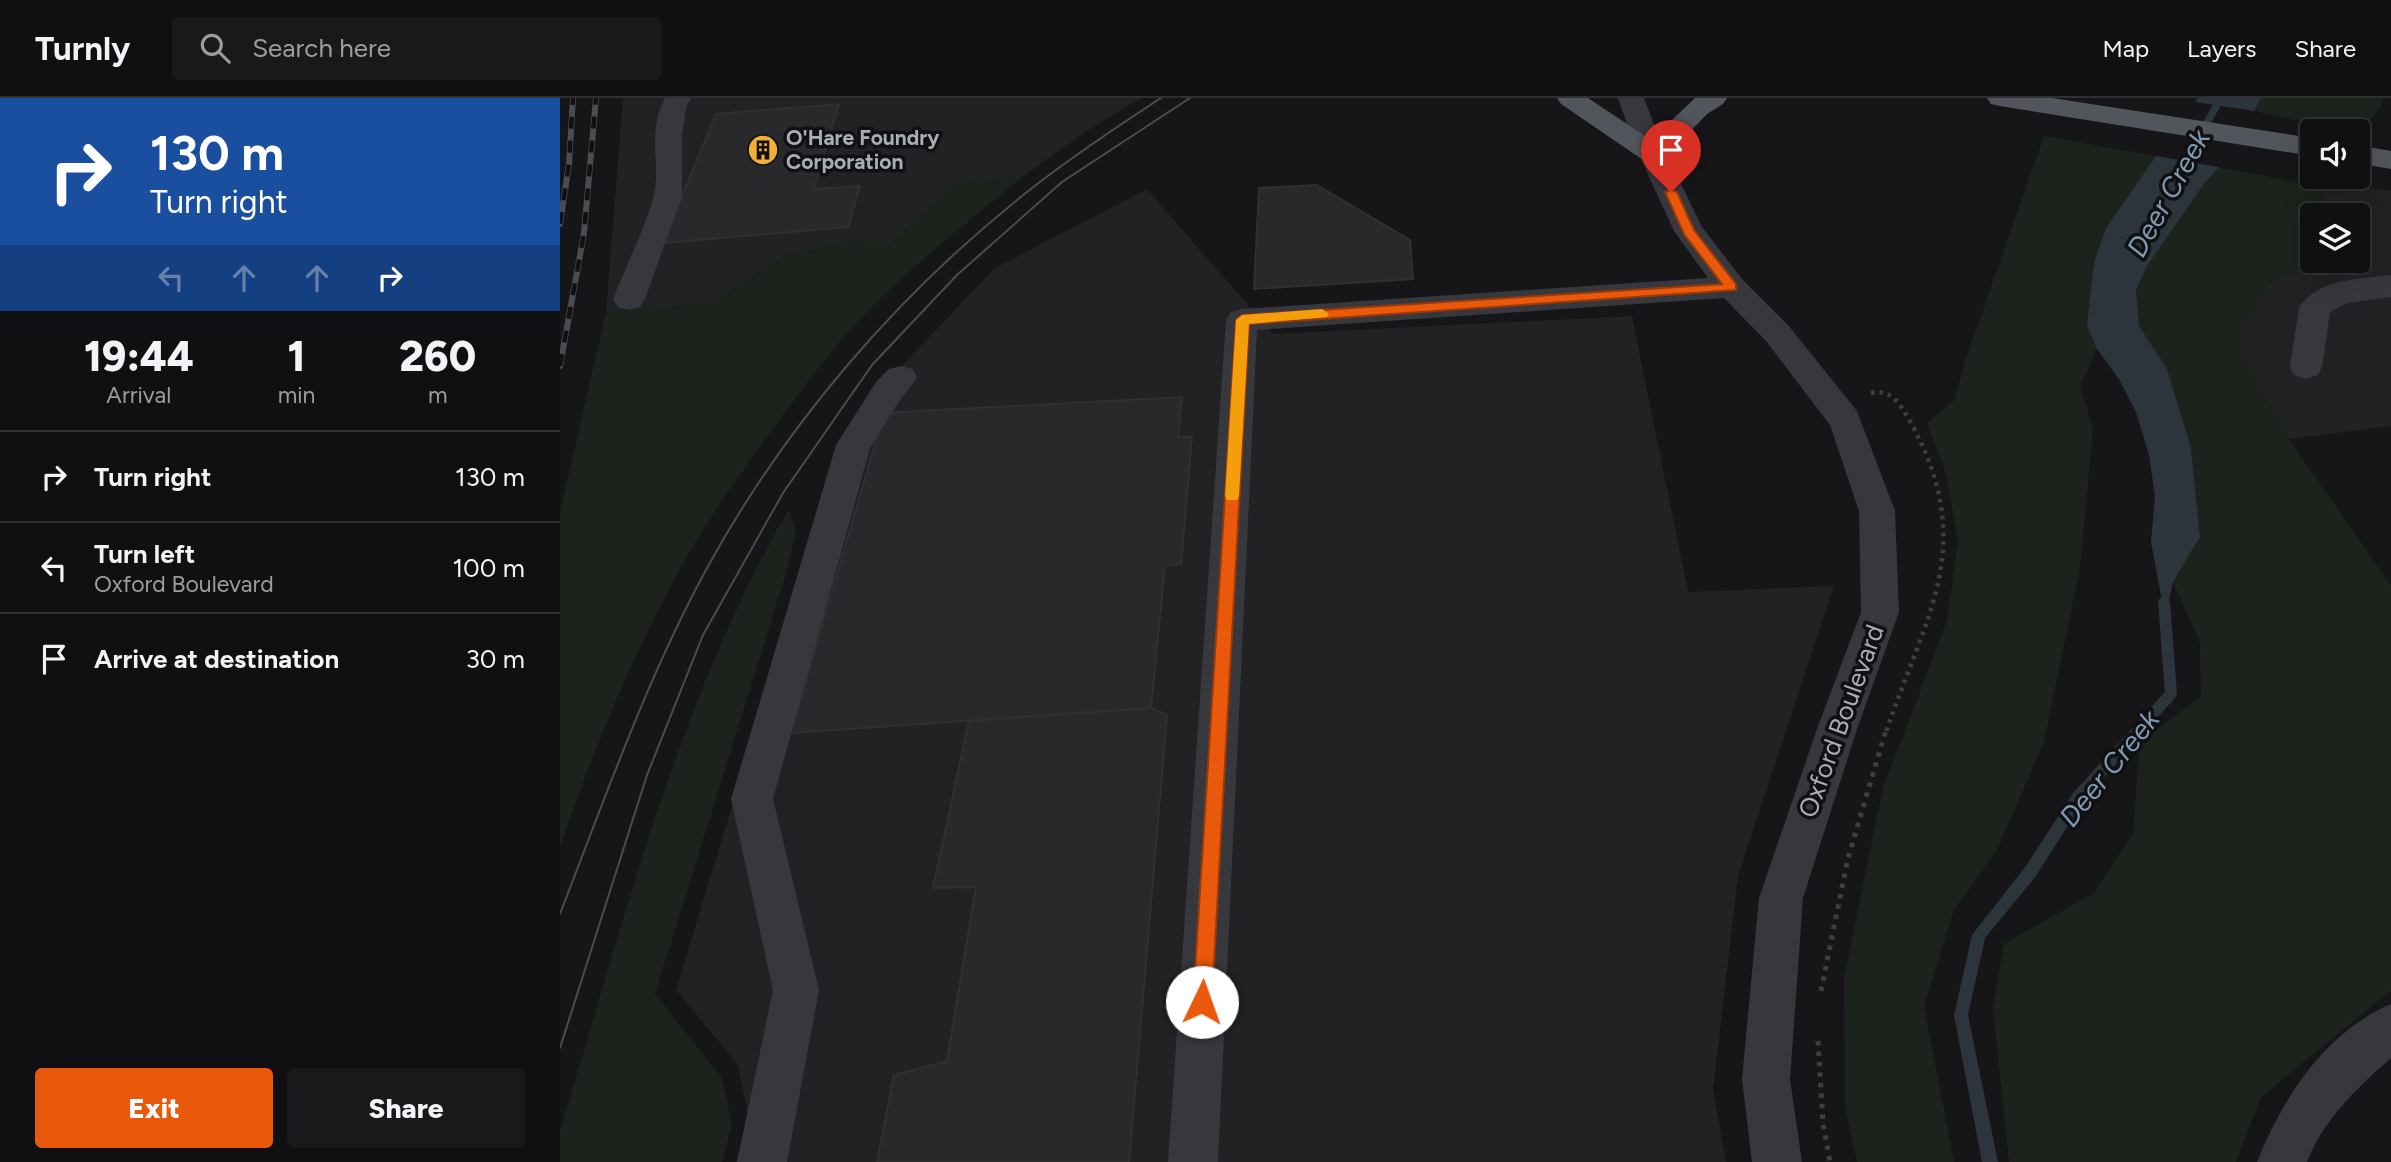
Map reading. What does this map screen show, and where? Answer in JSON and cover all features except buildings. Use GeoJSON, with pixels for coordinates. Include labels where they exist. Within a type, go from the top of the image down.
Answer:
{"type":"FeatureCollection","features":[{"type":"Feature","properties":{"kind":"main road"},"geometry":{"type":"LineString","coordinates":[[1570,98],[1653,154],[1697,108],[1714,98]]}},
{"type":"Feature","properties":{"kind":"main road"},"geometry":{"type":"LineString","coordinates":[[2000,98],[2300,145]]}},
{"type":"Feature","properties":{"kind":"street"},"geometry":{"type":"LineString","coordinates":[[629,299],[668,196],[668,135],[673,107],[678,98]]}},
{"type":"Feature","properties":{"kind":"street","name":"Oxford Boulevard"},"geometry":{"type":"LineString","coordinates":[[1631,98],[1653,154],[1689,231],[1731,287],[1777,333],[1844,420],[1877,511],[1880,612],[1837,729],[1781,898],[1766,1079],[1777,1162]]}},
{"type":"Feature","properties":{"kind":"street"},"geometry":{"type":"LineString","coordinates":[[2305,367],[2315,308],[2321,300],[2347,292],[2391,286]]}},
{"type":"Feature","properties":{"kind":"street"},"geometry":{"type":"LineString","coordinates":[[1193,1162],[1242,320],[1731,287]]}},
{"type":"Feature","properties":{"kind":"street"},"geometry":{"type":"LineString","coordinates":[[762,1162],[796,990],[752,799],[853,445],[888,391],[901,378]]}},
{"type":"Feature","properties":{"kind":"street"},"geometry":{"type":"LineString","coordinates":[[2282,1162],[2301,1119],[2326,1086],[2366,1047],[2391,1028]]}},
{"type":"Feature","properties":{"kind":"shaded area"},"geometry":{"type":"Polygon","coordinates":[[[623,98],[1141,98],[1087,131],[1022,177],[961,180],[889,245],[856,240],[783,257],[712,303],[606,312],[623,98]]]}},
{"type":"Feature","properties":{"kind":"shaded area"},"geometry":{"type":"Polygon","coordinates":[[[2261,98],[2384,98],[2377,113],[2370,119],[2300,120],[2254,111],[2261,98]]]}},
{"type":"Feature","properties":{"kind":"shaded area"},"geometry":{"type":"Polygon","coordinates":[[[2044,136],[2300,182],[2300,189],[2322,189],[2323,203],[2300,203],[2300,268],[2270,281],[2244,323],[2245,358],[2289,439],[2391,586],[2391,990],[2261,1097],[2236,1162],[2009,1162],[1993,1007],[2004,944],[2094,893],[2133,834],[2140,741],[2201,697],[2200,643],[2173,582],[2200,537],[2191,448],[2097,349],[2080,387],[2093,429],[2080,568],[2044,742],[1997,850],[1954,910],[1924,1006],[1954,1162],[1857,1162],[1845,1106],[1844,978],[1883,788],[1947,621],[1958,541],[1946,473],[1927,424],[1955,399],[1965,361],[2044,136]]]}},
{"type":"Feature","properties":{"kind":"shaded area"},"geometry":{"type":"Polygon","coordinates":[[[1022,177],[925,257],[859,321],[806,385],[731,486],[680,570],[640,647],[589,766],[560,847],[560,513],[606,312],[712,303],[783,257],[856,240],[889,245],[961,180],[1022,177]]]}},
{"type":"Feature","properties":{"kind":"shaded area"},"geometry":{"type":"Polygon","coordinates":[[[2370,187],[2391,191],[2391,426],[2289,439],[2245,359],[2244,323],[2270,281],[2300,268],[2300,273],[2370,273],[2370,203],[2323,203],[2323,189],[2370,187]]]}},
{"type":"Feature","properties":{"kind":"shaded area"},"geometry":{"type":"Polygon","coordinates":[[[1147,189],[1273,334],[1632,316],[1688,592],[1834,586],[1738,876],[1713,1090],[1726,1162],[736,1162],[748,1116],[738,1065],[676,990],[839,454],[893,375],[995,268],[1147,189]]]}},
{"type":"Feature","properties":{"kind":"shaded area"},"geometry":{"type":"Polygon","coordinates":[[[789,509],[796,531],[788,567],[655,994],[722,1078],[732,1124],[722,1162],[560,1162],[560,1131],[657,813],[716,656],[750,581],[789,509]]]}},
{"type":"Feature","properties":{"kind":"water"},"geometry":{"type":"Polygon","coordinates":[[[2198,98],[2261,98],[2254,111],[2195,102],[2198,98]]]}},
{"type":"Feature","properties":{"kind":"water"},"geometry":{"type":"Polygon","coordinates":[[[2156,156],[2219,167],[2203,185],[2147,266],[2136,290],[2139,326],[2167,369],[2191,448],[2200,537],[2173,582],[2165,617],[2151,542],[2155,496],[2149,455],[2136,412],[2119,379],[2097,349],[2087,326],[2094,263],[2106,228],[2156,156]]]}},
{"type":"Feature","properties":{"kind":"waterway","name":"Deer Creek"},"geometry":{"type":"LineString","coordinates":[[2178,174],[2221,98]]}},
{"type":"Feature","properties":{"kind":"waterway","name":"Deer Creek"},"geometry":{"type":"LineString","coordinates":[[1990,1162],[1961,1015],[1979,935],[2031,871],[2079,796],[2171,694],[2164,602]]}},
{"type":"Feature","properties":{"kind":"tram line"},"geometry":{"type":"LineString","coordinates":[[560,914],[665,652],[707,568],[772,463],[848,364],[934,274],[1027,192],[1161,98]]}},
{"type":"Feature","properties":{"kind":"tram line"},"geometry":{"type":"LineString","coordinates":[[560,1048],[647,775],[703,635],[783,493],[872,365],[957,275],[1062,182],[1190,98]]}},
{"type":"Feature","properties":{"kind":"railway"},"geometry":{"type":"LineString","coordinates":[[560,224],[569,164],[573,98]]}},
{"type":"Feature","properties":{"kind":"railway"},"geometry":{"type":"LineString","coordinates":[[560,366],[584,233],[596,98]]}},
{"type":"Feature","properties":{"kind":"slow traffic"},"geometry":{"type":"LineString","coordinates":[[1232,496],[1242,320],[1322,314]]}},
{"type":"Feature","properties":{"kind":"place","name":"O'Hare Foundry Corporation"},"geometry":{"type":"Point","coordinates":[763,150]}},
{"type":"Feature","properties":{"kind":"route"},"geometry":{"type":"LineString","coordinates":[[1202,1002],[1242,320],[1731,287],[1689,231],[1671,192]]}}]}
